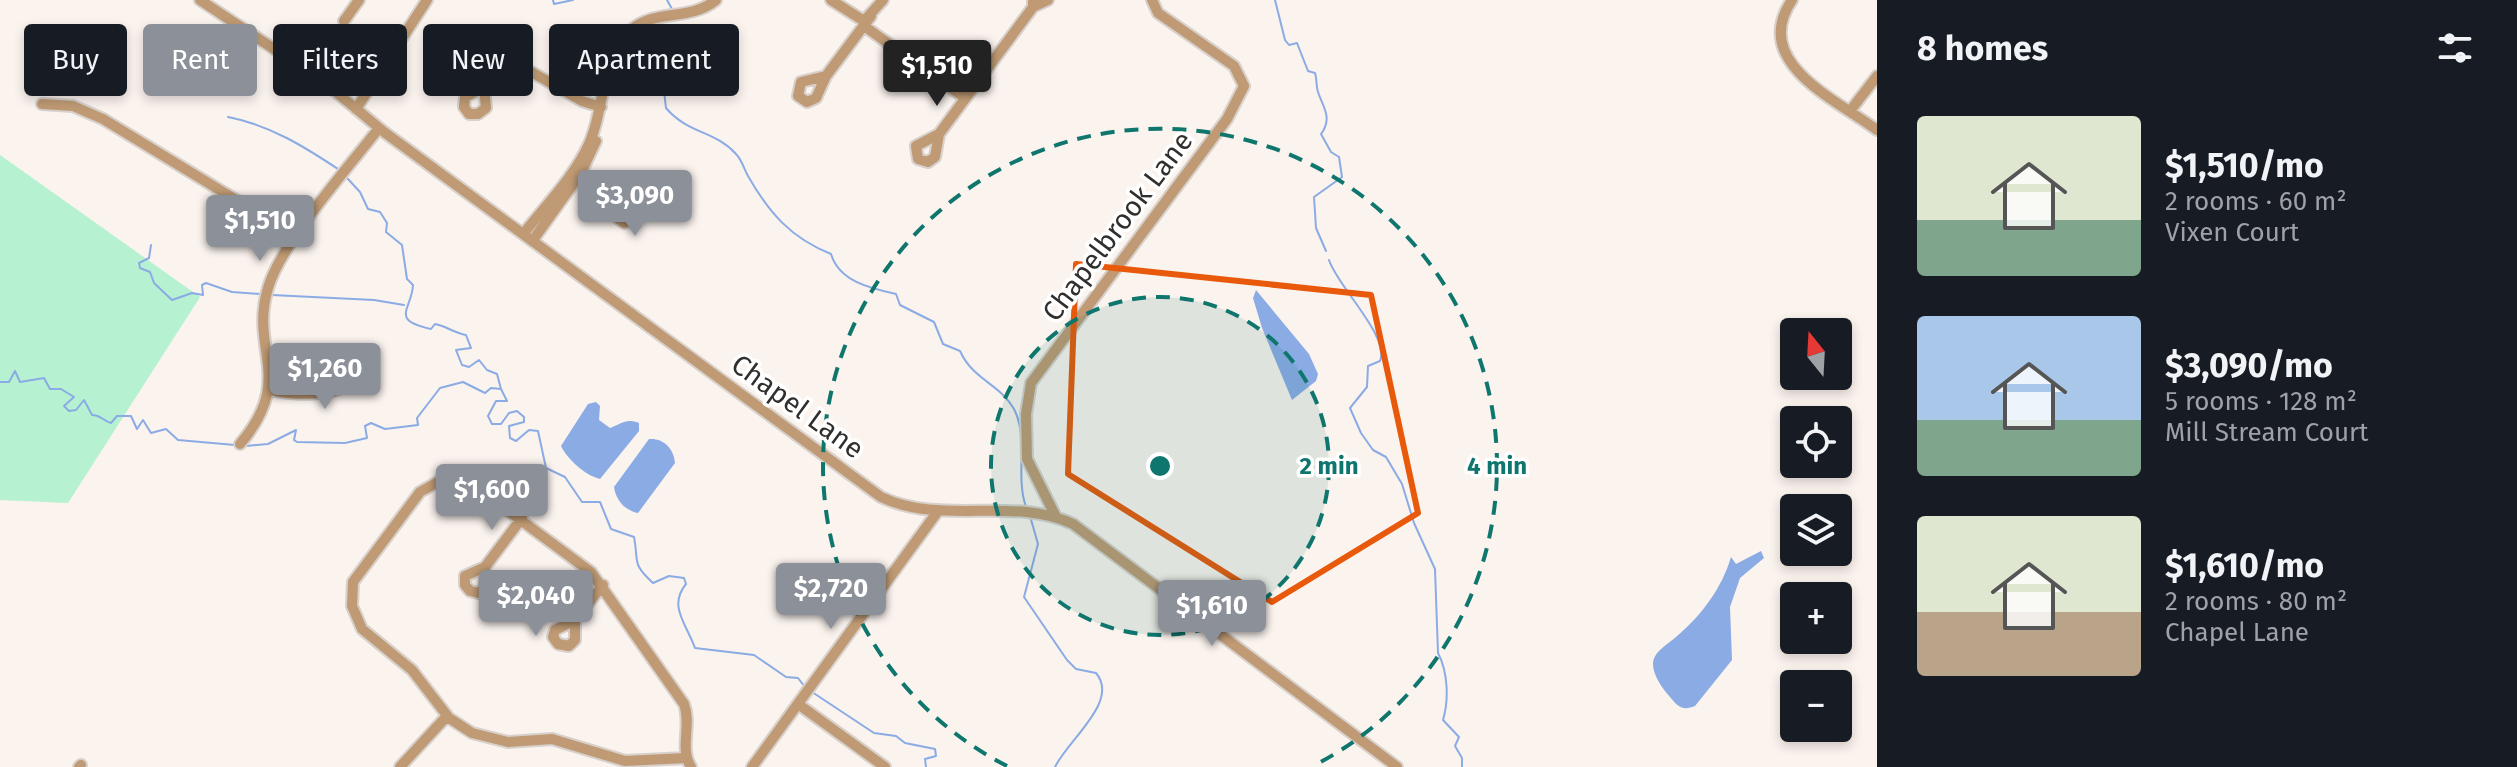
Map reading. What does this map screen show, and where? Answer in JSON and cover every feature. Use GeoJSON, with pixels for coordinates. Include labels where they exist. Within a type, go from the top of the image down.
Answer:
{"type":"FeatureCollection","features":[{"type":"Feature","properties":{"kind":"street","name":"Chapel Lane"},"geometry":{"type":"LineString","coordinates":[[200,0],[297,63],[379,128],[881,497],[906,507],[938,511],[1028,513],[1056,517],[1100,541],[1397,767]]}},
{"type":"Feature","properties":{"kind":"street"},"geometry":{"type":"LineString","coordinates":[[344,21],[359,0]]}},
{"type":"Feature","properties":{"kind":"street"},"geometry":{"type":"LineString","coordinates":[[356,109],[394,56],[427,0]]}},
{"type":"Feature","properties":{"kind":"street"},"geometry":{"type":"LineString","coordinates":[[528,237],[575,175],[595,129],[610,64],[633,29],[653,18],[692,14],[716,0]]}},
{"type":"Feature","properties":{"kind":"street"},"geometry":{"type":"LineString","coordinates":[[831,0],[860,20],[871,16]]}},
{"type":"Feature","properties":{"kind":"street"},"geometry":{"type":"LineString","coordinates":[[826,76],[883,0]]}},
{"type":"Feature","properties":{"kind":"street"},"geometry":{"type":"LineString","coordinates":[[939,134],[1033,3],[1048,0]]}},
{"type":"Feature","properties":{"kind":"street","name":"Chapelbrook Lane"},"geometry":{"type":"LineString","coordinates":[[1056,517],[1027,459],[1026,414],[1031,383],[1227,119],[1244,86],[1234,66],[1158,13],[1152,0]]}},
{"type":"Feature","properties":{"kind":"street"},"geometry":{"type":"LineString","coordinates":[[1792,0],[1779,30],[1785,57],[1796,71],[1877,130]]}},
{"type":"Feature","properties":{"kind":"street"},"geometry":{"type":"LineString","coordinates":[[864,26],[965,98]]}},
{"type":"Feature","properties":{"kind":"street"},"geometry":{"type":"LineString","coordinates":[[533,73],[582,101],[601,107]]}},
{"type":"Feature","properties":{"kind":"street"},"geometry":{"type":"LineString","coordinates":[[1850,111],[1877,76]]}},
{"type":"Feature","properties":{"kind":"street"},"geometry":{"type":"LineString","coordinates":[[42,104],[73,106],[103,119],[256,212],[294,240]]}},
{"type":"Feature","properties":{"kind":"street"},"geometry":{"type":"LineString","coordinates":[[240,444],[262,413],[270,390],[267,290],[294,240],[379,128]]}},
{"type":"Feature","properties":{"kind":"street"},"geometry":{"type":"LineString","coordinates":[[575,175],[611,201]]}},
{"type":"Feature","properties":{"kind":"street"},"geometry":{"type":"LineString","coordinates":[[270,390],[319,395],[349,387],[372,375]]}},
{"type":"Feature","properties":{"kind":"street"},"geometry":{"type":"LineString","coordinates":[[452,479],[469,482],[522,518],[577,560],[603,585],[684,704],[689,723],[689,762],[625,761],[552,739],[489,739],[472,733],[447,716],[412,670],[362,629],[352,606],[353,582],[413,499],[434,482],[452,479]]}},
{"type":"Feature","properties":{"kind":"street"},"geometry":{"type":"LineString","coordinates":[[752,767],[938,511]]}},
{"type":"Feature","properties":{"kind":"street"},"geometry":{"type":"LineString","coordinates":[[485,567],[522,518]]}},
{"type":"Feature","properties":{"kind":"street"},"geometry":{"type":"LineString","coordinates":[[575,620],[603,585]]}},
{"type":"Feature","properties":{"kind":"street"},"geometry":{"type":"LineString","coordinates":[[798,704],[885,767]]}},
{"type":"Feature","properties":{"kind":"street"},"geometry":{"type":"LineString","coordinates":[[400,767],[447,716]]}},
{"type":"Feature","properties":{"kind":"highlighted area"},"geometry":{"type":"Polygon","coordinates":[[[1076,264],[1371,295],[1418,513],[1272,602],[1068,474],[1076,264]]]}},
{"type":"Feature","properties":{"kind":"green space"},"geometry":{"type":"Polygon","coordinates":[[[0,155],[200,297],[68,503],[0,500],[0,155]]]}},
{"type":"Feature","properties":{"kind":"water"},"geometry":{"type":"Polygon","coordinates":[[[1256,290],[1309,354],[1318,374],[1316,381],[1292,400],[1262,328],[1253,298],[1256,290]]]}},
{"type":"Feature","properties":{"kind":"water"},"geometry":{"type":"Polygon","coordinates":[[[596,402],[600,406],[599,420],[610,428],[627,421],[639,423],[639,431],[600,479],[578,466],[561,446],[588,404],[596,402]]]}},
{"type":"Feature","properties":{"kind":"water"},"geometry":{"type":"Polygon","coordinates":[[[649,439],[667,445],[675,463],[638,513],[622,504],[614,487],[649,439]]]}},
{"type":"Feature","properties":{"kind":"water"},"geometry":{"type":"Polygon","coordinates":[[[1761,551],[1764,558],[1740,578],[1730,607],[1732,660],[1695,706],[1681,707],[1667,694],[1657,678],[1653,669],[1655,656],[1702,611],[1722,580],[1731,557],[1736,564],[1761,551]]]}},
{"type":"Feature","properties":{"kind":"waterway"},"geometry":{"type":"LineString","coordinates":[[553,0],[554,4],[573,0]]}},
{"type":"Feature","properties":{"kind":"waterway"},"geometry":{"type":"LineString","coordinates":[[667,0],[672,9]]}},
{"type":"Feature","properties":{"kind":"waterway"},"geometry":{"type":"LineString","coordinates":[[1275,0],[1285,40],[1289,45],[1297,43],[1308,71],[1315,73],[1317,90],[1327,118],[1321,134],[1331,152],[1339,157],[1342,177],[1314,197],[1316,228],[1326,251]]}},
{"type":"Feature","properties":{"kind":"waterway"},"geometry":{"type":"LineString","coordinates":[[665,96],[666,108],[683,123],[720,141],[736,154],[764,202],[782,223],[804,240],[831,254],[848,277],[866,286],[896,294],[900,305],[934,322],[943,344],[960,351],[972,369],[1001,393],[1014,409],[1021,432],[1026,507]]}},
{"type":"Feature","properties":{"kind":"waterway"},"geometry":{"type":"LineString","coordinates":[[228,117],[273,131],[341,171]]}},
{"type":"Feature","properties":{"kind":"waterway"},"geometry":{"type":"LineString","coordinates":[[348,179],[360,192],[368,209],[380,212],[387,223],[386,232],[402,245],[407,279],[413,285],[406,313],[410,322],[431,329],[435,324],[466,335],[471,348],[456,350],[462,365],[469,367],[479,360],[487,370],[497,374],[501,389]]}},
{"type":"Feature","properties":{"kind":"waterway"},"geometry":{"type":"LineString","coordinates":[[151,245],[149,258],[139,263],[140,268],[150,272],[154,283],[172,300],[192,293],[203,295],[202,285],[206,283],[232,292],[260,294]]}},
{"type":"Feature","properties":{"kind":"waterway"},"geometry":{"type":"LineString","coordinates":[[1329,260],[1370,325],[1381,351],[1380,361],[1368,366],[1367,387],[1350,408],[1361,433],[1373,450],[1386,457],[1402,484],[1414,523],[1435,569],[1438,653],[1446,686],[1443,720],[1459,737],[1455,746],[1462,758],[1462,767]]}},
{"type":"Feature","properties":{"kind":"waterway"},"geometry":{"type":"LineString","coordinates":[[272,295],[374,300],[404,305]]}},
{"type":"Feature","properties":{"kind":"waterway"},"geometry":{"type":"LineString","coordinates":[[0,382],[9,382],[15,371],[20,382],[44,378],[50,389],[61,389],[74,397],[64,406],[69,411],[76,410],[84,400],[92,415],[111,423],[117,416],[131,416],[137,429],[143,420],[151,433],[166,429],[178,440],[235,445]]}},
{"type":"Feature","properties":{"kind":"waterway"},"geometry":{"type":"LineString","coordinates":[[246,446],[268,444],[296,430],[294,440],[297,442],[345,443],[367,438],[365,426],[371,423],[385,429],[418,425],[417,418],[440,388],[463,382],[485,393],[491,388],[501,389],[507,401],[496,401],[488,416],[492,424],[501,424],[509,413],[517,411],[524,417],[524,422],[509,426],[510,438],[516,441],[529,430],[538,431],[546,468],[565,477],[582,502],[600,502],[611,529],[634,537],[641,571],[653,583],[669,576],[684,578],[686,584],[681,592],[679,607],[695,648],[754,655],[786,677],[798,678],[805,687]]}},
{"type":"Feature","properties":{"kind":"waterway"},"geometry":{"type":"LineString","coordinates":[[1030,516],[1038,544],[1024,597],[1067,660],[1076,669],[1096,673],[1102,684],[1102,696],[1097,708],[1055,767]]}},
{"type":"Feature","properties":{"kind":"waterway"},"geometry":{"type":"LineString","coordinates":[[812,692],[874,733],[896,736],[905,743],[935,749],[936,756],[925,759],[926,767]]}}]}
